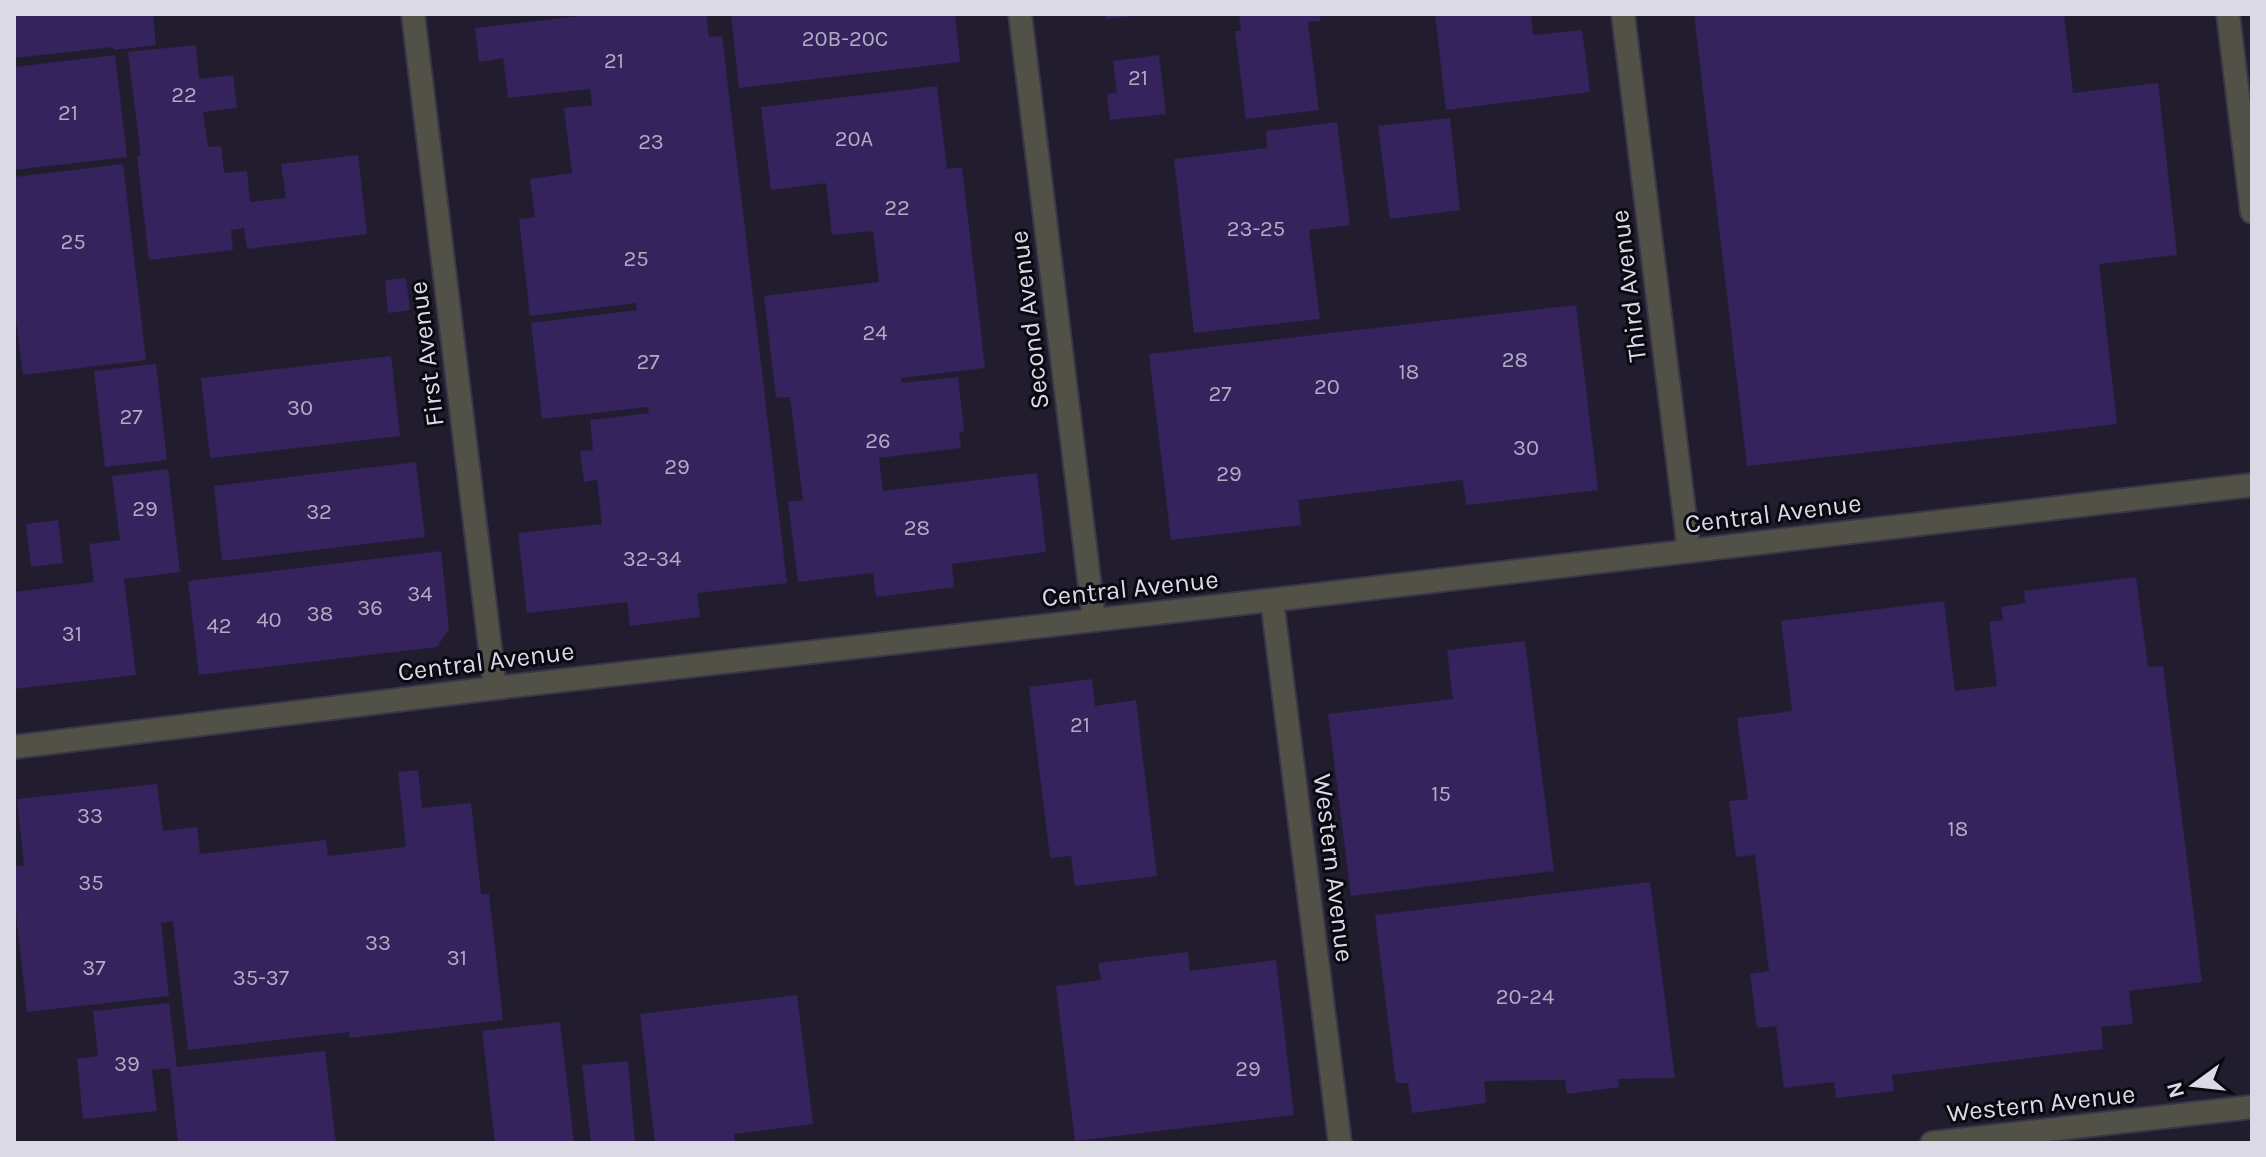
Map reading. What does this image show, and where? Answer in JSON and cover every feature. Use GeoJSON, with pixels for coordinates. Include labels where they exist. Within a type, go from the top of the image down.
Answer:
{"type":"FeatureCollection","features":[{"type":"Feature","properties":{"kind":"street","name":"First Avenue"},"geometry":{"type":"LineString","coordinates":[[413,14],[495,688]]}},
{"type":"Feature","properties":{"kind":"street","name":"Second Avenue"},"geometry":{"type":"LineString","coordinates":[[1020,14],[1094,620]]}},
{"type":"Feature","properties":{"kind":"street","name":"Third Avenue"},"geometry":{"type":"LineString","coordinates":[[1623,14],[1689,551]]}},
{"type":"Feature","properties":{"kind":"street"},"geometry":{"type":"LineString","coordinates":[[2228,14],[2252,212]]}},
{"type":"Feature","properties":{"kind":"street","name":"Central Avenue"},"geometry":{"type":"LineString","coordinates":[[14,747],[495,688],[2252,485]]}},
{"type":"Feature","properties":{"kind":"street","name":"Western Avenue"},"geometry":{"type":"LineString","coordinates":[[1272,600],[1340,1143]]}},
{"type":"Feature","properties":{"kind":"street","name":"Western Avenue"},"geometry":{"type":"LineString","coordinates":[[1932,1143],[2252,1107]]}},
{"type":"Feature","properties":{"kind":"building"},"geometry":{"type":"Polygon","coordinates":[[[14,14],[153,14],[156,45],[14,58],[14,14]]]}},
{"type":"Feature","properties":{"kind":"building"},"geometry":{"type":"Polygon","coordinates":[[[581,14],[706,14],[709,37],[722,36],[787,583],[697,593],[700,617],[630,626],[627,602],[527,613],[518,533],[602,524],[597,480],[584,482],[580,451],[593,450],[590,420],[649,413],[648,407],[542,419],[531,323],[637,310],[636,303],[530,316],[519,219],[535,217],[530,179],[572,173],[564,108],[592,105],[590,89],[508,98],[503,58],[479,62],[475,28],[581,14]]]}},
{"type":"Feature","properties":{"kind":"building"},"geometry":{"type":"Polygon","coordinates":[[[731,14],[955,14],[960,62],[739,88],[731,14]]]}},
{"type":"Feature","properties":{"kind":"building"},"geometry":{"type":"Polygon","coordinates":[[[1105,14],[1135,14],[1135,16],[1106,19],[1105,14]]]}},
{"type":"Feature","properties":{"kind":"building"},"geometry":{"type":"Polygon","coordinates":[[[1239,14],[1320,14],[1320,21],[1308,22],[1319,110],[1246,119],[1235,31],[1241,31],[1239,14]]]}},
{"type":"Feature","properties":{"kind":"building"},"geometry":{"type":"Polygon","coordinates":[[[1435,14],[1531,14],[1533,35],[1582,30],[1590,92],[1446,110],[1435,14]]]}},
{"type":"Feature","properties":{"kind":"building"},"geometry":{"type":"Polygon","coordinates":[[[1694,14],[2064,14],[2073,93],[2158,83],[2177,255],[2099,264],[2117,424],[1747,466],[1694,14]]]}},
{"type":"Feature","properties":{"kind":"building"},"geometry":{"type":"Polygon","coordinates":[[[196,45],[199,79],[233,75],[237,108],[203,112],[208,147],[221,146],[224,173],[247,171],[250,202],[286,198],[281,164],[358,155],[367,234],[247,249],[244,228],[231,230],[233,250],[149,260],[137,156],[141,155],[128,52],[196,45]]]}},
{"type":"Feature","properties":{"kind":"building"},"geometry":{"type":"Polygon","coordinates":[[[115,55],[127,157],[14,170],[14,67],[115,55]]]}},
{"type":"Feature","properties":{"kind":"building"},"geometry":{"type":"Polygon","coordinates":[[[1159,55],[1166,114],[1110,120],[1107,94],[1117,93],[1113,61],[1159,55]]]}},
{"type":"Feature","properties":{"kind":"building"},"geometry":{"type":"Polygon","coordinates":[[[937,86],[947,169],[962,167],[985,368],[901,378],[901,383],[958,377],[964,431],[959,432],[961,448],[879,458],[883,491],[1037,473],[1046,552],[952,564],[954,587],[876,597],[873,573],[798,582],[788,502],[803,500],[790,397],[776,398],[764,296],[879,282],[873,231],[832,235],[826,183],[771,190],[761,107],[937,86]]]}},
{"type":"Feature","properties":{"kind":"building"},"geometry":{"type":"Polygon","coordinates":[[[1450,118],[1460,210],[1390,219],[1378,126],[1450,118]]]}},
{"type":"Feature","properties":{"kind":"building"},"geometry":{"type":"Polygon","coordinates":[[[1337,122],[1350,225],[1309,230],[1320,319],[1194,333],[1174,159],[1267,148],[1266,131],[1337,122]]]}},
{"type":"Feature","properties":{"kind":"building"},"geometry":{"type":"Polygon","coordinates":[[[123,164],[146,360],[23,375],[14,304],[14,177],[123,164]]]}},
{"type":"Feature","properties":{"kind":"building"},"geometry":{"type":"Polygon","coordinates":[[[406,278],[410,310],[388,313],[385,280],[406,278]]]}},
{"type":"Feature","properties":{"kind":"building"},"geometry":{"type":"Polygon","coordinates":[[[1576,305],[1598,490],[1466,505],[1463,480],[1298,500],[1301,525],[1171,540],[1149,354],[1576,305]]]}},
{"type":"Feature","properties":{"kind":"building"},"geometry":{"type":"Polygon","coordinates":[[[391,356],[400,436],[210,458],[201,378],[391,356]]]}},
{"type":"Feature","properties":{"kind":"building"},"geometry":{"type":"Polygon","coordinates":[[[156,364],[167,460],[105,467],[94,371],[156,364]]]}},
{"type":"Feature","properties":{"kind":"building"},"geometry":{"type":"Polygon","coordinates":[[[416,462],[425,537],[222,561],[214,486],[416,462]]]}},
{"type":"Feature","properties":{"kind":"building"},"geometry":{"type":"Polygon","coordinates":[[[168,469],[180,572],[124,579],[136,675],[14,689],[14,592],[94,582],[89,544],[120,540],[112,476],[168,469]]]}},
{"type":"Feature","properties":{"kind":"building"},"geometry":{"type":"Polygon","coordinates":[[[58,520],[63,563],[31,567],[26,524],[58,520]]]}},
{"type":"Feature","properties":{"kind":"building"},"geometry":{"type":"Polygon","coordinates":[[[441,551],[449,629],[437,647],[199,675],[188,581],[441,551]]]}},
{"type":"Feature","properties":{"kind":"building"},"geometry":{"type":"Polygon","coordinates":[[[2136,577],[2148,667],[2163,666],[2202,982],[2129,991],[2133,1024],[2101,1027],[2103,1049],[1892,1075],[1894,1091],[1836,1098],[1834,1082],[1784,1088],[1776,1026],[1757,1028],[1750,974],[1769,971],[1755,855],[1736,857],[1729,801],[1748,799],[1737,718],[1792,711],[1781,621],[1944,601],[1955,691],[1997,686],[1989,622],[2003,620],[2001,607],[2025,603],[2024,591],[2136,577]]]}},
{"type":"Feature","properties":{"kind":"building"},"geometry":{"type":"Polygon","coordinates":[[[1525,641],[1554,871],[1351,896],[1328,714],[1453,699],[1447,650],[1525,641]]]}},
{"type":"Feature","properties":{"kind":"building"},"geometry":{"type":"Polygon","coordinates":[[[1092,679],[1095,706],[1136,700],[1157,876],[1075,886],[1071,856],[1050,858],[1029,687],[1092,679]]]}},
{"type":"Feature","properties":{"kind":"building"},"geometry":{"type":"Polygon","coordinates":[[[418,770],[422,808],[471,803],[481,894],[489,894],[503,1020],[349,1038],[349,1032],[188,1050],[173,921],[161,923],[169,996],[27,1012],[14,897],[14,866],[24,865],[17,799],[157,784],[163,831],[197,827],[200,854],[326,840],[328,856],[406,847],[398,772],[418,770]]]}},
{"type":"Feature","properties":{"kind":"building"},"geometry":{"type":"Polygon","coordinates":[[[1650,882],[1675,1078],[1618,1079],[1619,1087],[1567,1094],[1565,1080],[1484,1081],[1486,1103],[1412,1113],[1408,1083],[1396,1083],[1375,915],[1650,882]]]}},
{"type":"Feature","properties":{"kind":"building"},"geometry":{"type":"Polygon","coordinates":[[[1188,952],[1190,971],[1276,960],[1294,1115],[1075,1141],[1056,986],[1101,980],[1098,963],[1188,952]]]}},
{"type":"Feature","properties":{"kind":"building"},"geometry":{"type":"Polygon","coordinates":[[[797,995],[813,1124],[734,1134],[735,1143],[655,1143],[640,1014],[797,995]]]}},
{"type":"Feature","properties":{"kind":"building"},"geometry":{"type":"Polygon","coordinates":[[[169,1003],[177,1067],[325,1051],[336,1143],[178,1143],[170,1068],[152,1070],[157,1111],[83,1119],[77,1059],[98,1056],[93,1011],[169,1003]]]}},
{"type":"Feature","properties":{"kind":"building"},"geometry":{"type":"Polygon","coordinates":[[[560,1022],[574,1143],[495,1143],[482,1031],[560,1022]]]}},
{"type":"Feature","properties":{"kind":"building"},"geometry":{"type":"Polygon","coordinates":[[[628,1061],[635,1143],[591,1143],[582,1065],[628,1061]]]}}]}
